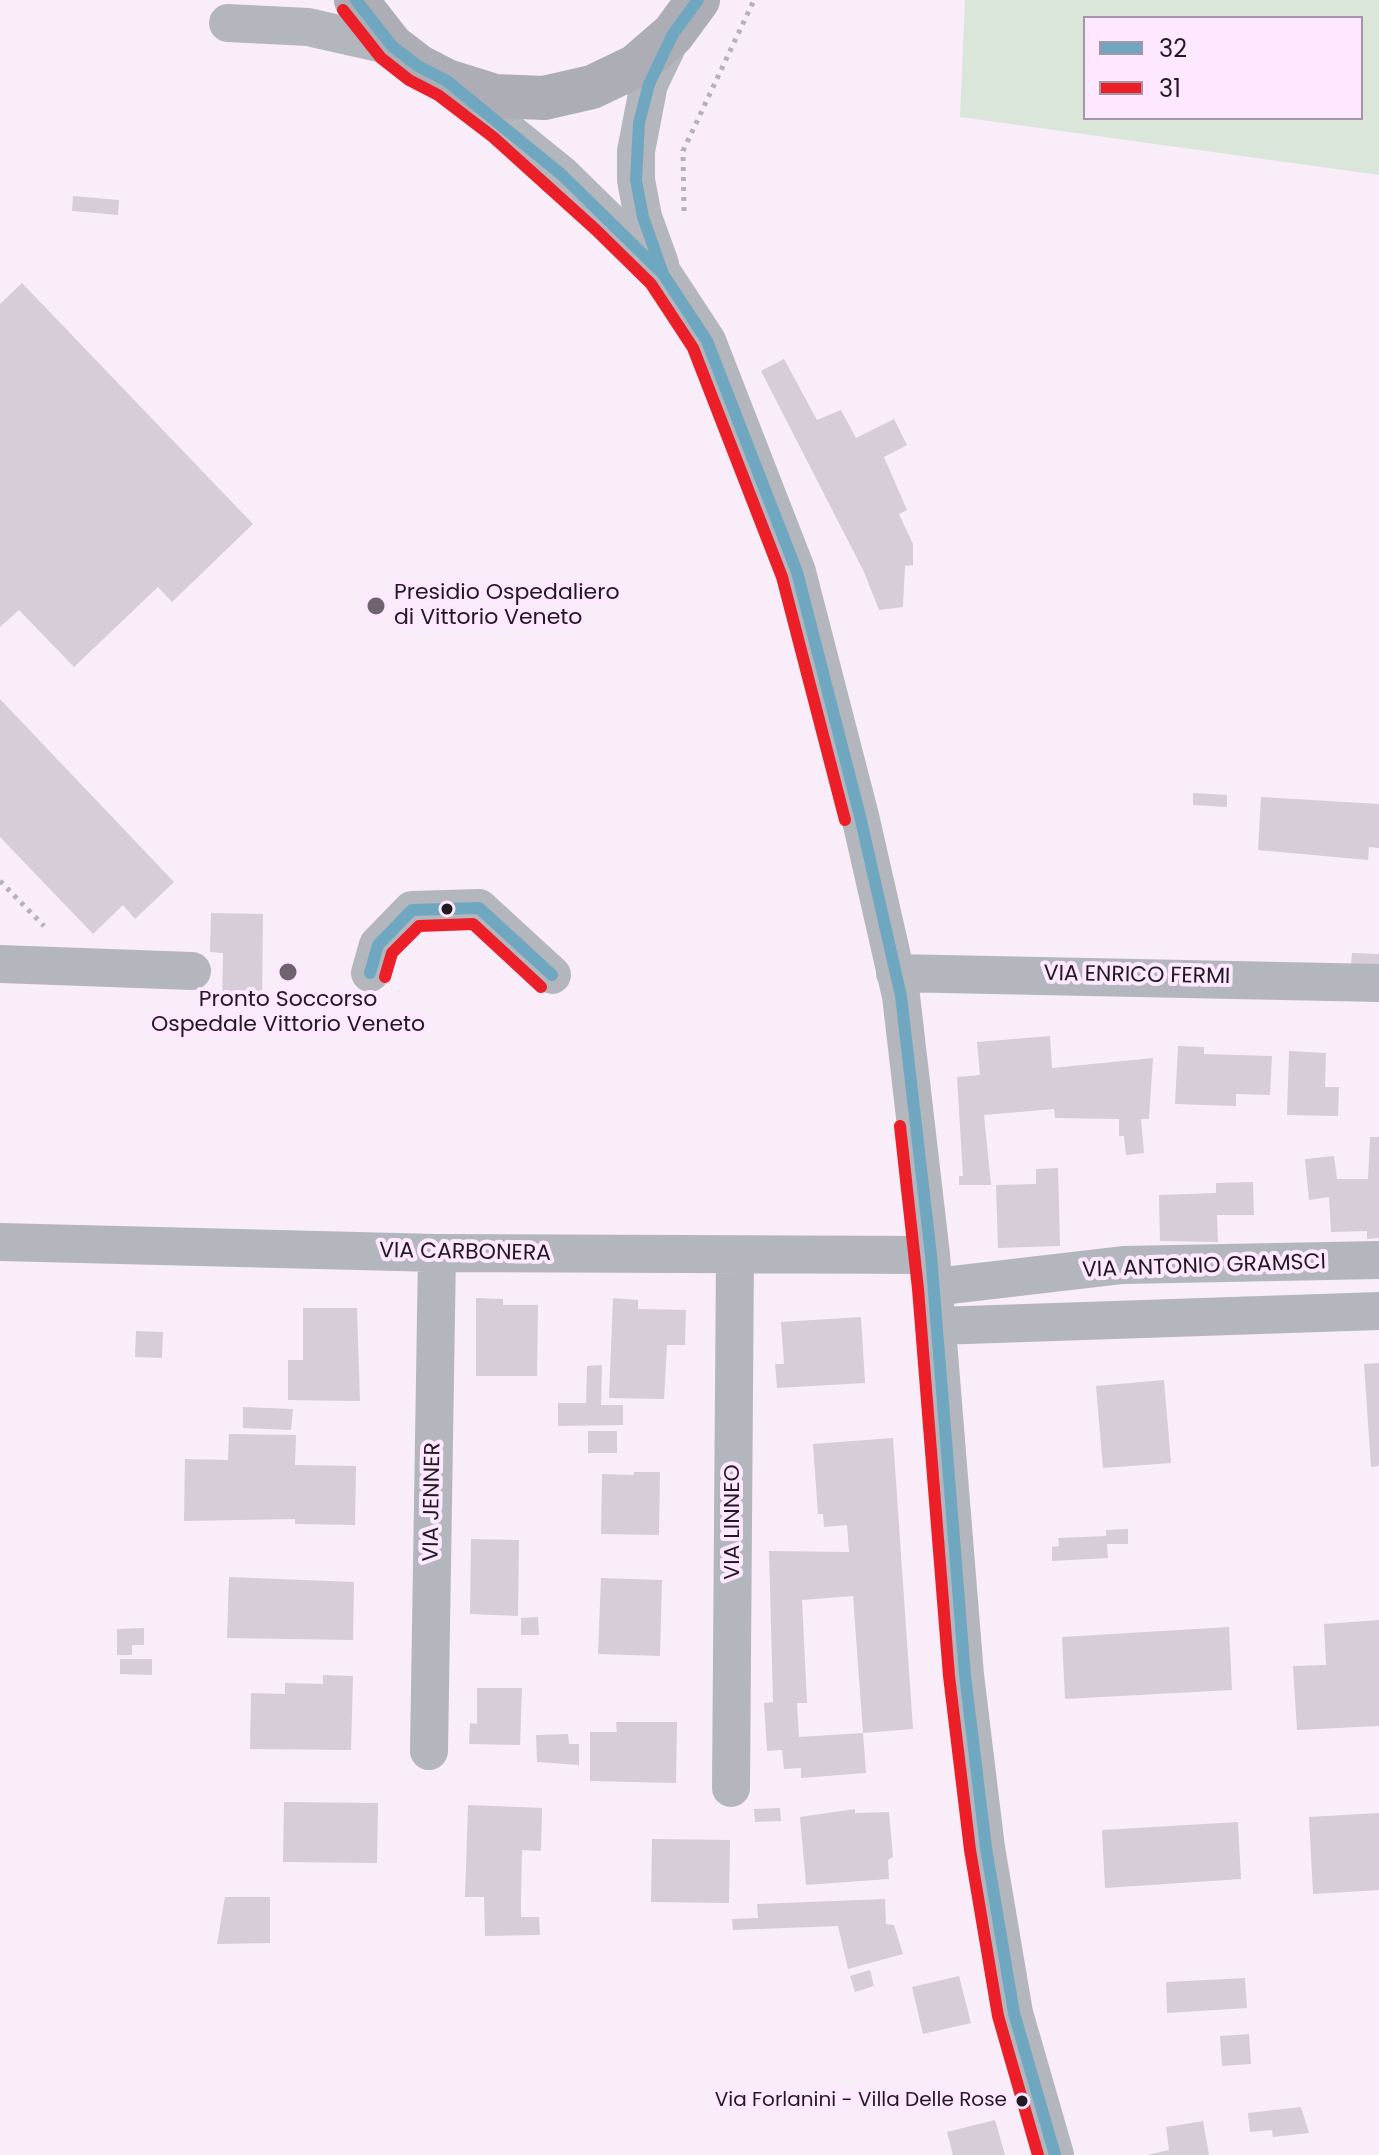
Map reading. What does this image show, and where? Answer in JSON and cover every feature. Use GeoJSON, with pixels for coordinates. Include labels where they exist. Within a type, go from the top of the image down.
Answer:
{"type":"FeatureCollection","features":[{"type":"Feature","properties":{"kind":"main road"},"geometry":{"type":"LineString","coordinates":[[356,0],[392,46],[418,66],[447,81],[495,96],[544,98],[580,90],[636,66],[686,17]]}},
{"type":"Feature","properties":{"kind":"street"},"geometry":{"type":"LineString","coordinates":[[250,0],[228,23],[308,27],[392,46]]}},
{"type":"Feature","properties":{"kind":"street"},"geometry":{"type":"LineString","coordinates":[[663,274],[643,217],[636,180],[636,151],[649,84],[686,17]]}},
{"type":"Feature","properties":{"kind":"street"},"geometry":{"type":"LineString","coordinates":[[447,81],[562,175],[663,274],[707,341],[797,572],[860,816],[895,973],[932,1271],[965,1675],[986,1848],[1014,2013],[1055,2155]]}},
{"type":"Feature","properties":{"kind":"street"},"geometry":{"type":"LineString","coordinates":[[370,973],[378,945],[412,910],[479,908],[552,975]]}},
{"type":"Feature","properties":{"kind":"street"},"geometry":{"type":"LineString","coordinates":[[0,964],[192,971]]}},
{"type":"Feature","properties":{"kind":"street","name":"VIA ENRICO FERMI"},"geometry":{"type":"LineString","coordinates":[[895,973],[1379,983]]}},
{"type":"Feature","properties":{"kind":"street","name":"VIA CARBONERA"},"geometry":{"type":"LineString","coordinates":[[0,1242],[437,1253],[735,1256],[932,1271]]}},
{"type":"Feature","properties":{"kind":"street","name":"VIA JENNER"},"geometry":{"type":"LineString","coordinates":[[429,1751],[437,1253]]}},
{"type":"Feature","properties":{"kind":"street","name":"VIA LINNEO"},"geometry":{"type":"LineString","coordinates":[[731,1788],[735,1256]]}},
{"type":"Feature","properties":{"kind":"street","name":"VIA ANTONIO GRAMSCI"},"geometry":{"type":"LineString","coordinates":[[932,1271],[1379,1260]]}},
{"type":"Feature","properties":{"kind":"street"},"geometry":{"type":"LineString","coordinates":[[937,1326],[1379,1311]]}},
{"type":"Feature","properties":{"kind":"path"},"geometry":{"type":"LineString","coordinates":[[685,216],[683,151],[754,0]]}},
{"type":"Feature","properties":{"kind":"path"},"geometry":{"type":"LineString","coordinates":[[0,881],[47,930]]}},
{"type":"Feature","properties":{"kind":"shaded area"},"geometry":{"type":"Polygon","coordinates":[[[965,0],[1379,0],[1379,175],[960,117],[965,0]]]}},
{"type":"Feature","properties":{"kind":"building"},"geometry":{"type":"Polygon","coordinates":[[[73,196],[119,200],[118,215],[72,211],[73,196]]]}},
{"type":"Feature","properties":{"kind":"building"},"geometry":{"type":"Polygon","coordinates":[[[22,283],[253,524],[172,602],[158,587],[74,667],[19,610],[0,627],[0,304],[22,283]]]}},
{"type":"Feature","properties":{"kind":"building"},"geometry":{"type":"Polygon","coordinates":[[[784,359],[817,420],[841,410],[856,438],[894,419],[907,445],[884,457],[907,510],[899,514],[913,544],[913,565],[905,566],[903,607],[879,610],[864,572],[761,371],[784,359]]]}},
{"type":"Feature","properties":{"kind":"building"},"geometry":{"type":"Polygon","coordinates":[[[0,699],[174,882],[135,919],[123,905],[93,934],[0,837],[0,699]]]}},
{"type":"Feature","properties":{"kind":"building"},"geometry":{"type":"Polygon","coordinates":[[[1193,793],[1227,795],[1227,807],[1193,805],[1193,793]]]}},
{"type":"Feature","properties":{"kind":"building"},"geometry":{"type":"Polygon","coordinates":[[[1261,797],[1379,804],[1379,848],[1369,847],[1368,860],[1258,850],[1261,797]]]}},
{"type":"Feature","properties":{"kind":"building"},"geometry":{"type":"Polygon","coordinates":[[[211,913],[263,914],[262,1007],[222,1006],[223,953],[210,952],[211,913]]]}},
{"type":"Feature","properties":{"kind":"building"},"geometry":{"type":"Polygon","coordinates":[[[1352,953],[1379,954],[1379,966],[1351,964],[1352,953]]]}},
{"type":"Feature","properties":{"kind":"building"},"geometry":{"type":"Polygon","coordinates":[[[1050,1036],[1052,1068],[1153,1058],[1149,1119],[1141,1119],[1144,1153],[1126,1155],[1124,1136],[1119,1136],[1119,1119],[1055,1118],[1054,1109],[984,1115],[991,1185],[959,1185],[959,1176],[963,1176],[957,1077],[980,1075],[977,1042],[1050,1036]]]}},
{"type":"Feature","properties":{"kind":"building"},"geometry":{"type":"Polygon","coordinates":[[[1178,1046],[1204,1047],[1204,1054],[1272,1056],[1270,1095],[1236,1094],[1236,1106],[1175,1104],[1178,1046]]]}},
{"type":"Feature","properties":{"kind":"building"},"geometry":{"type":"Polygon","coordinates":[[[1289,1051],[1326,1053],[1325,1087],[1339,1087],[1338,1116],[1287,1115],[1289,1051]]]}},
{"type":"Feature","properties":{"kind":"building"},"geometry":{"type":"Polygon","coordinates":[[[1370,1137],[1379,1137],[1379,1238],[1367,1239],[1367,1231],[1331,1232],[1329,1197],[1309,1200],[1305,1159],[1334,1156],[1337,1179],[1368,1179],[1370,1137]]]}},
{"type":"Feature","properties":{"kind":"building"},"geometry":{"type":"Polygon","coordinates":[[[1058,1168],[1060,1246],[998,1248],[996,1185],[1036,1184],[1036,1169],[1058,1168]]]}},
{"type":"Feature","properties":{"kind":"building"},"geometry":{"type":"Polygon","coordinates":[[[1253,1182],[1254,1215],[1217,1215],[1218,1242],[1160,1241],[1159,1195],[1216,1193],[1216,1183],[1253,1182]]]}},
{"type":"Feature","properties":{"kind":"building"},"geometry":{"type":"Polygon","coordinates":[[[476,1298],[503,1299],[503,1305],[538,1305],[537,1376],[476,1376],[476,1298]]]}},
{"type":"Feature","properties":{"kind":"building"},"geometry":{"type":"Polygon","coordinates":[[[613,1298],[638,1300],[638,1309],[686,1310],[685,1345],[667,1345],[664,1399],[609,1398],[613,1298]]]}},
{"type":"Feature","properties":{"kind":"building"},"geometry":{"type":"Polygon","coordinates":[[[303,1308],[357,1308],[360,1401],[288,1400],[288,1360],[303,1360],[303,1308]]]}},
{"type":"Feature","properties":{"kind":"building"},"geometry":{"type":"Polygon","coordinates":[[[861,1317],[865,1383],[777,1388],[775,1364],[784,1364],[781,1322],[861,1317]]]}},
{"type":"Feature","properties":{"kind":"building"},"geometry":{"type":"Polygon","coordinates":[[[136,1331],[163,1332],[162,1358],[135,1357],[136,1331]]]}},
{"type":"Feature","properties":{"kind":"building"},"geometry":{"type":"Polygon","coordinates":[[[1379,1363],[1379,1466],[1371,1467],[1364,1364],[1379,1363]]]}},
{"type":"Feature","properties":{"kind":"building"},"geometry":{"type":"Polygon","coordinates":[[[602,1365],[601,1405],[623,1405],[623,1425],[558,1426],[558,1403],[586,1403],[587,1366],[602,1365]]]}},
{"type":"Feature","properties":{"kind":"building"},"geometry":{"type":"Polygon","coordinates":[[[1164,1380],[1171,1463],[1103,1468],[1096,1386],[1164,1380]]]}},
{"type":"Feature","properties":{"kind":"building"},"geometry":{"type":"Polygon","coordinates":[[[243,1407],[293,1409],[291,1430],[243,1428],[243,1407]]]}},
{"type":"Feature","properties":{"kind":"building"},"geometry":{"type":"Polygon","coordinates":[[[588,1431],[617,1431],[617,1453],[588,1453],[588,1431]]]}},
{"type":"Feature","properties":{"kind":"building"},"geometry":{"type":"Polygon","coordinates":[[[229,1434],[296,1435],[295,1465],[356,1466],[355,1525],[295,1524],[295,1519],[184,1521],[185,1459],[228,1460],[229,1434]]]}},
{"type":"Feature","properties":{"kind":"building"},"geometry":{"type":"Polygon","coordinates":[[[893,1438],[913,1729],[863,1733],[866,1773],[801,1778],[801,1768],[784,1769],[782,1750],[767,1751],[764,1703],[773,1702],[769,1551],[849,1552],[847,1525],[824,1527],[823,1514],[818,1514],[813,1444],[893,1438]],[[853,1596],[802,1600],[807,1703],[797,1703],[799,1737],[863,1733],[853,1596]]]}},
{"type":"Feature","properties":{"kind":"building"},"geometry":{"type":"Polygon","coordinates":[[[634,1472],[660,1472],[659,1535],[601,1534],[602,1474],[634,1475],[634,1472]]]}},
{"type":"Feature","properties":{"kind":"building"},"geometry":{"type":"Polygon","coordinates":[[[1128,1529],[1128,1544],[1107,1544],[1108,1558],[1052,1561],[1052,1547],[1059,1546],[1058,1538],[1106,1536],[1106,1530],[1128,1529]]]}},
{"type":"Feature","properties":{"kind":"building"},"geometry":{"type":"Polygon","coordinates":[[[471,1539],[519,1540],[518,1616],[470,1614],[471,1539]]]}},
{"type":"Feature","properties":{"kind":"building"},"geometry":{"type":"Polygon","coordinates":[[[229,1577],[354,1582],[353,1640],[227,1638],[229,1577]]]}},
{"type":"Feature","properties":{"kind":"building"},"geometry":{"type":"Polygon","coordinates":[[[601,1578],[662,1580],[660,1656],[598,1654],[601,1578]]]}},
{"type":"Feature","properties":{"kind":"building"},"geometry":{"type":"Polygon","coordinates":[[[538,1617],[539,1635],[521,1635],[521,1618],[538,1617]]]}},
{"type":"Feature","properties":{"kind":"building"},"geometry":{"type":"Polygon","coordinates":[[[1379,1620],[1379,1726],[1297,1730],[1293,1666],[1326,1665],[1324,1624],[1379,1620]]]}},
{"type":"Feature","properties":{"kind":"building"},"geometry":{"type":"Polygon","coordinates":[[[1229,1627],[1232,1690],[1065,1699],[1062,1637],[1229,1627]]]}},
{"type":"Feature","properties":{"kind":"building"},"geometry":{"type":"Polygon","coordinates":[[[144,1628],[144,1645],[132,1645],[132,1655],[117,1655],[117,1629],[144,1628]]]}},
{"type":"Feature","properties":{"kind":"building"},"geometry":{"type":"Polygon","coordinates":[[[120,1659],[152,1659],[152,1675],[120,1674],[120,1659]]]}},
{"type":"Feature","properties":{"kind":"building"},"geometry":{"type":"Polygon","coordinates":[[[323,1675],[353,1676],[351,1750],[250,1749],[251,1693],[285,1694],[285,1683],[323,1684],[323,1675]]]}},
{"type":"Feature","properties":{"kind":"building"},"geometry":{"type":"Polygon","coordinates":[[[477,1688],[522,1688],[520,1745],[469,1744],[470,1723],[477,1724],[477,1688]]]}},
{"type":"Feature","properties":{"kind":"building"},"geometry":{"type":"Polygon","coordinates":[[[616,1722],[677,1722],[676,1783],[590,1781],[590,1732],[617,1732],[616,1722]]]}},
{"type":"Feature","properties":{"kind":"building"},"geometry":{"type":"Polygon","coordinates":[[[568,1734],[569,1744],[579,1744],[579,1765],[537,1762],[536,1735],[568,1734]]]}},
{"type":"Feature","properties":{"kind":"building"},"geometry":{"type":"Polygon","coordinates":[[[284,1802],[378,1803],[377,1863],[283,1862],[284,1802]]]}},
{"type":"Feature","properties":{"kind":"building"},"geometry":{"type":"Polygon","coordinates":[[[468,1805],[542,1808],[541,1851],[522,1850],[521,1898],[521,1917],[539,1917],[540,1935],[485,1936],[484,1897],[465,1897],[468,1805]]]}},
{"type":"Feature","properties":{"kind":"building"},"geometry":{"type":"Polygon","coordinates":[[[780,1808],[781,1821],[755,1822],[754,1809],[780,1808]]]}},
{"type":"Feature","properties":{"kind":"building"},"geometry":{"type":"Polygon","coordinates":[[[855,1809],[855,1813],[889,1812],[893,1857],[888,1860],[889,1879],[806,1885],[800,1817],[855,1809]]]}},
{"type":"Feature","properties":{"kind":"building"},"geometry":{"type":"Polygon","coordinates":[[[1379,1813],[1379,1890],[1313,1894],[1309,1817],[1379,1813]]]}},
{"type":"Feature","properties":{"kind":"building"},"geometry":{"type":"Polygon","coordinates":[[[1238,1822],[1241,1879],[1105,1888],[1102,1830],[1238,1822]]]}},
{"type":"Feature","properties":{"kind":"building"},"geometry":{"type":"Polygon","coordinates":[[[652,1839],[730,1840],[729,1903],[651,1902],[652,1839]]]}},
{"type":"Feature","properties":{"kind":"building"},"geometry":{"type":"Polygon","coordinates":[[[225,1897],[270,1897],[270,1943],[217,1944],[225,1897]]]}},
{"type":"Feature","properties":{"kind":"building"},"geometry":{"type":"Polygon","coordinates":[[[885,1899],[886,1924],[894,1925],[903,1954],[848,1969],[838,1926],[733,1930],[732,1919],[758,1918],[757,1904],[885,1899]]]}},
{"type":"Feature","properties":{"kind":"building"},"geometry":{"type":"Polygon","coordinates":[[[870,1970],[874,1986],[855,1992],[850,1976],[870,1970]]]}},
{"type":"Feature","properties":{"kind":"building"},"geometry":{"type":"Polygon","coordinates":[[[959,1976],[971,2023],[923,2034],[912,1987],[959,1976]]]}},
{"type":"Feature","properties":{"kind":"building"},"geometry":{"type":"Polygon","coordinates":[[[1245,1978],[1247,2008],[1167,2013],[1166,1982],[1245,1978]]]}},
{"type":"Feature","properties":{"kind":"building"},"geometry":{"type":"Polygon","coordinates":[[[1249,2034],[1251,2064],[1222,2066],[1220,2036],[1249,2034]]]}},
{"type":"Feature","properties":{"kind":"building"},"geometry":{"type":"Polygon","coordinates":[[[1301,2107],[1309,2133],[1273,2137],[1272,2130],[1250,2132],[1248,2113],[1301,2107]]]}},
{"type":"Feature","properties":{"kind":"building"},"geometry":{"type":"Polygon","coordinates":[[[995,2120],[1005,2155],[953,2155],[947,2132],[995,2120]]]}},
{"type":"Feature","properties":{"kind":"building"},"geometry":{"type":"Polygon","coordinates":[[[1203,2121],[1209,2155],[1147,2155],[1169,2150],[1166,2127],[1203,2121]]]}},
{"type":"Feature","properties":{"kind":"transit line","name":"32"},"geometry":{"type":"LineString","coordinates":[[356,0],[392,46],[418,66],[447,81],[562,175],[663,274],[707,341],[797,572],[860,816],[901,996],[931,1255],[965,1675],[986,1848],[1014,2013],[1055,2155]]}},
{"type":"Feature","properties":{"kind":"transit line","name":"32"},"geometry":{"type":"LineString","coordinates":[[663,274],[643,217],[636,180],[639,123],[649,84],[673,34],[698,0]]}},
{"type":"Feature","properties":{"kind":"transit line","name":"31"},"geometry":{"type":"LineString","coordinates":[[343,10],[381,58],[409,80],[438,95],[493,137],[596,230],[651,284],[693,348],[782,577],[845,820]]}},
{"type":"Feature","properties":{"kind":"transit line","name":"32"},"geometry":{"type":"LineString","coordinates":[[370,973],[378,945],[412,910],[479,908],[552,975]]}},
{"type":"Feature","properties":{"kind":"transit line","name":"31"},"geometry":{"type":"LineString","coordinates":[[385,977],[392,953],[419,926],[473,924],[541,987]]}},
{"type":"Feature","properties":{"kind":"transit line","name":"31"},"geometry":{"type":"LineString","coordinates":[[900,1126],[918,1289],[949,1676],[970,1850],[998,2016],[1038,2155]]}},
{"type":"Feature","properties":{"kind":"place","name":"Presidio Ospedaliero di Vittorio Veneto"},"geometry":{"type":"Point","coordinates":[376,606]}},
{"type":"Feature","properties":{"kind":"place","name":"Pronto Soccorso Ospedale Vittorio Veneto"},"geometry":{"type":"Point","coordinates":[288,972]}},
{"type":"Feature","properties":{"kind":"place","name":"Via Forlanini - Villa Delle Rose"},"geometry":{"type":"Point","coordinates":[1022,2101]}}]}
